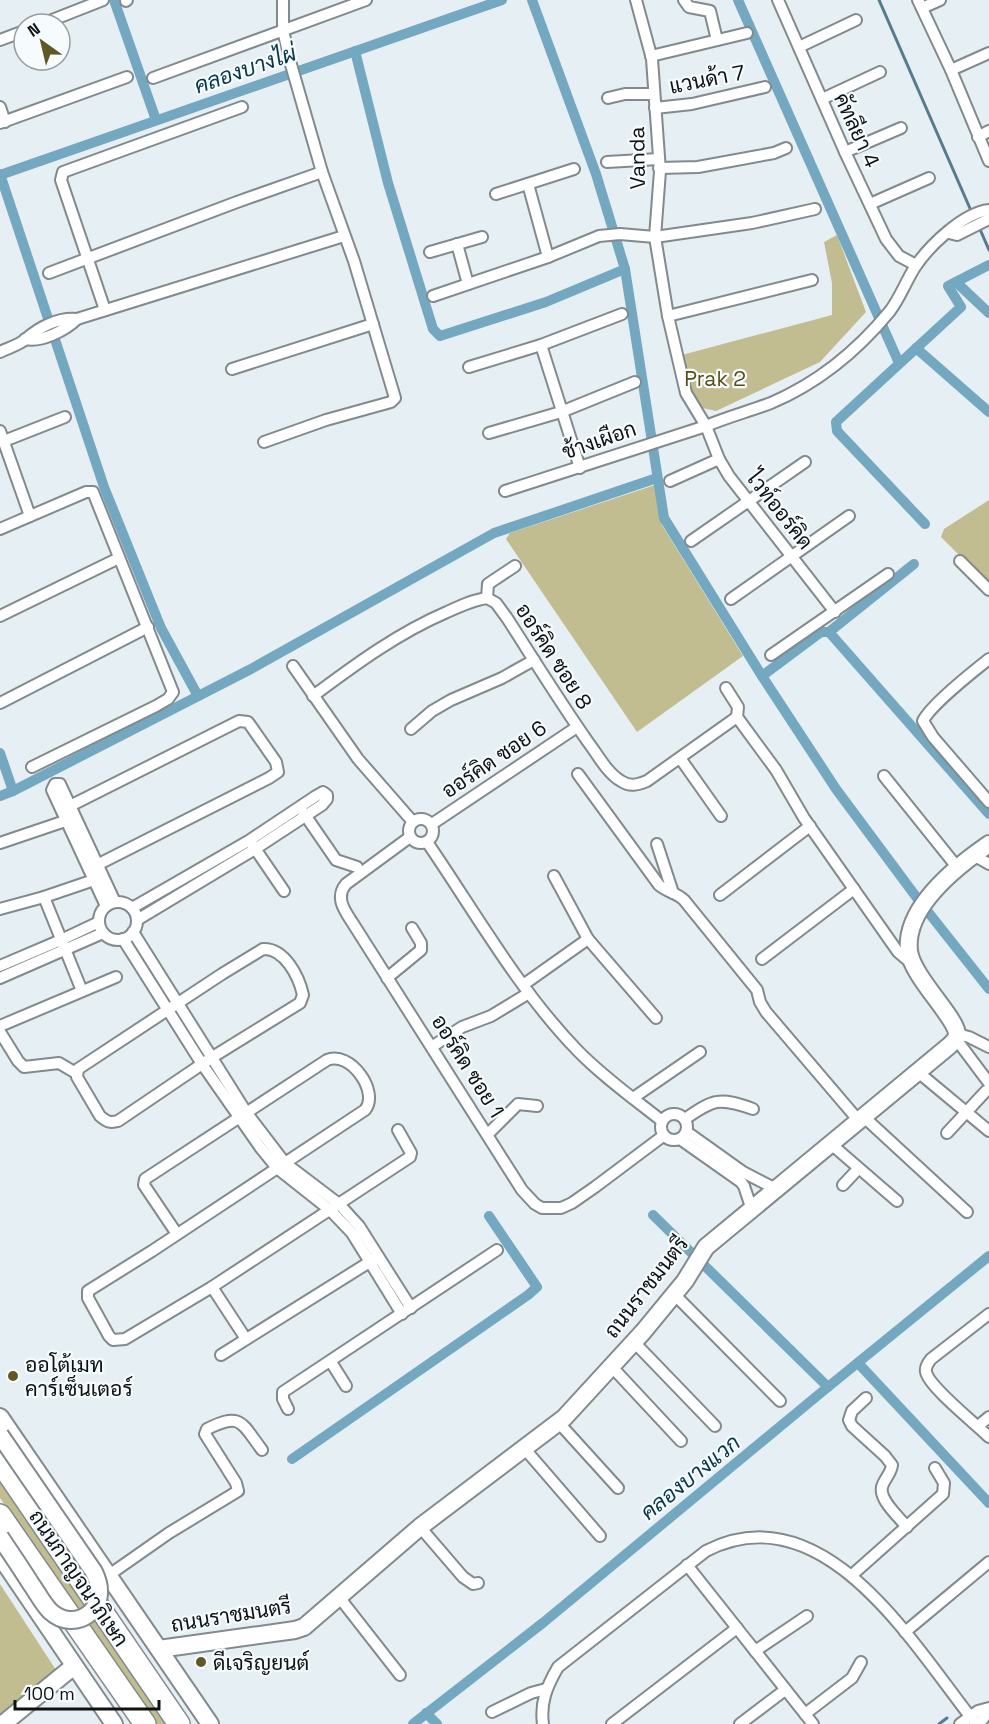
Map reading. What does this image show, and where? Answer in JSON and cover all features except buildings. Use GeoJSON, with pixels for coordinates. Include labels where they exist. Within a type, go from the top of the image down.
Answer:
{"type":"FeatureCollection","features":[{"type":"Feature","properties":{"kind":"highway","name":"ถนนกาญจนาภิเษก"},"geometry":{"type":"LineString","coordinates":[[0,1462],[179,1724]]}},
{"type":"Feature","properties":{"kind":"highway","name":"ถนนกาญจนาภิเษก"},"geometry":{"type":"LineString","coordinates":[[0,1515],[145,1724]]}},
{"type":"Feature","properties":{"kind":"street"},"geometry":{"type":"LineString","coordinates":[[72,12],[103,0]]}},
{"type":"Feature","properties":{"kind":"street"},"geometry":{"type":"LineString","coordinates":[[264,442],[394,400],[394,393],[354,261],[322,172],[290,61],[283,30],[283,0]]}},
{"type":"Feature","properties":{"kind":"street"},"geometry":{"type":"LineString","coordinates":[[153,78],[366,0]]}},
{"type":"Feature","properties":{"kind":"street","name":"Vanda"},"geometry":{"type":"LineString","coordinates":[[636,0],[651,56],[659,163],[655,237],[668,316],[686,393],[706,426]]}},
{"type":"Feature","properties":{"kind":"street"},"geometry":{"type":"LineString","coordinates":[[684,0],[689,7],[710,11],[717,40]]}},
{"type":"Feature","properties":{"kind":"street","name":"คัทลียา 4"},"geometry":{"type":"LineString","coordinates":[[778,0],[886,239],[899,256],[916,265]]}},
{"type":"Feature","properties":{"kind":"street"},"geometry":{"type":"LineString","coordinates":[[940,0],[920,4],[989,160]]}},
{"type":"Feature","properties":{"kind":"street"},"geometry":{"type":"LineString","coordinates":[[799,47],[856,20]]}},
{"type":"Feature","properties":{"kind":"street"},"geometry":{"type":"LineString","coordinates":[[651,56],[747,33]]}},
{"type":"Feature","properties":{"kind":"street"},"geometry":{"type":"LineString","coordinates":[[951,70],[989,53]]}},
{"type":"Feature","properties":{"kind":"street"},"geometry":{"type":"LineString","coordinates":[[822,99],[880,72]]}},
{"type":"Feature","properties":{"kind":"street"},"geometry":{"type":"LineString","coordinates":[[0,107],[2,123],[127,76]]}},
{"type":"Feature","properties":{"kind":"street","name":"แวนด้า 7"},"geometry":{"type":"LineString","coordinates":[[655,108],[692,104],[765,87]]}},
{"type":"Feature","properties":{"kind":"street"},"geometry":{"type":"LineString","coordinates":[[608,98],[626,94],[654,94]]}},
{"type":"Feature","properties":{"kind":"street"},"geometry":{"type":"LineString","coordinates":[[105,310],[61,180],[63,172],[242,107]]}},
{"type":"Feature","properties":{"kind":"street"},"geometry":{"type":"LineString","coordinates":[[845,152],[901,128]]}},
{"type":"Feature","properties":{"kind":"street"},"geometry":{"type":"LineString","coordinates":[[978,136],[989,131]]}},
{"type":"Feature","properties":{"kind":"street"},"geometry":{"type":"LineString","coordinates":[[607,162],[659,163],[698,167],[774,153],[786,148]]}},
{"type":"Feature","properties":{"kind":"street"},"geometry":{"type":"LineString","coordinates":[[496,194],[574,169]]}},
{"type":"Feature","properties":{"kind":"street"},"geometry":{"type":"LineString","coordinates":[[49,273],[322,172]]}},
{"type":"Feature","properties":{"kind":"street"},"geometry":{"type":"LineString","coordinates":[[870,204],[930,178]]}},
{"type":"Feature","properties":{"kind":"street"},"geometry":{"type":"LineString","coordinates":[[528,184],[548,257]]}},
{"type":"Feature","properties":{"kind":"street"},"geometry":{"type":"LineString","coordinates":[[434,296],[605,235],[655,237],[752,223],[815,209]]}},
{"type":"Feature","properties":{"kind":"street","name":"ช้างเผือก"},"geometry":{"type":"LineString","coordinates":[[505,491],[771,403],[820,376],[855,348],[891,310],[916,265],[953,231],[988,213]]}},
{"type":"Feature","properties":{"kind":"street"},"geometry":{"type":"LineString","coordinates":[[0,352],[25,339],[33,341],[45,331],[77,319],[344,236]]}},
{"type":"Feature","properties":{"kind":"street"},"geometry":{"type":"LineString","coordinates":[[430,252],[482,237]]}},
{"type":"Feature","properties":{"kind":"street"},"geometry":{"type":"LineString","coordinates":[[457,244],[468,284]]}},
{"type":"Feature","properties":{"kind":"street"},"geometry":{"type":"LineString","coordinates":[[668,316],[812,280]]}},
{"type":"Feature","properties":{"kind":"street"},"geometry":{"type":"LineString","coordinates":[[469,367],[541,345],[622,314]]}},
{"type":"Feature","properties":{"kind":"street"},"geometry":{"type":"LineString","coordinates":[[232,369],[373,324]]}},
{"type":"Feature","properties":{"kind":"street"},"geometry":{"type":"LineString","coordinates":[[541,345],[580,468]]}},
{"type":"Feature","properties":{"kind":"street"},"geometry":{"type":"LineString","coordinates":[[489,433],[561,412],[635,382]]}},
{"type":"Feature","properties":{"kind":"street"},"geometry":{"type":"LineString","coordinates":[[30,516],[2,436],[65,417]]}},
{"type":"Feature","properties":{"kind":"street","name":"ไวท์ออร์คิด"},"geometry":{"type":"LineString","coordinates":[[706,426],[719,459],[748,501],[835,612]]}},
{"type":"Feature","properties":{"kind":"street"},"geometry":{"type":"LineString","coordinates":[[670,481],[719,459]]}},
{"type":"Feature","properties":{"kind":"street"},"geometry":{"type":"LineString","coordinates":[[691,541],[805,462]]}},
{"type":"Feature","properties":{"kind":"street"},"geometry":{"type":"LineString","coordinates":[[0,529],[86,492],[93,492],[172,688],[171,696],[137,716],[32,767]]}},
{"type":"Feature","properties":{"kind":"street"},"geometry":{"type":"LineString","coordinates":[[731,599],[849,516]]}},
{"type":"Feature","properties":{"kind":"street"},"geometry":{"type":"LineString","coordinates":[[0,616],[119,558]]}},
{"type":"Feature","properties":{"kind":"street"},"geometry":{"type":"LineString","coordinates":[[960,561],[989,590]]}},
{"type":"Feature","properties":{"kind":"street"},"geometry":{"type":"LineString","coordinates":[[487,598],[488,584],[515,566]]}},
{"type":"Feature","properties":{"kind":"street"},"geometry":{"type":"LineString","coordinates":[[771,655],[888,574]]}},
{"type":"Feature","properties":{"kind":"street","name":"ออร์คิด ซอย 8"},"geometry":{"type":"LineString","coordinates":[[313,696],[387,643],[417,625],[460,606],[487,598],[496,603],[507,618],[578,727],[612,774],[629,785],[647,781],[737,717]]}},
{"type":"Feature","properties":{"kind":"street"},"geometry":{"type":"LineString","coordinates":[[0,703],[148,627]]}},
{"type":"Feature","properties":{"kind":"street"},"geometry":{"type":"LineString","coordinates":[[989,659],[923,721],[933,737],[989,802]]}},
{"type":"Feature","properties":{"kind":"street"},"geometry":{"type":"LineString","coordinates":[[411,729],[432,711],[451,700],[502,678],[534,660]]}},
{"type":"Feature","properties":{"kind":"street"},"geometry":{"type":"LineString","coordinates":[[293,666],[358,759],[413,822]]}},
{"type":"Feature","properties":{"kind":"street"},"geometry":{"type":"LineString","coordinates":[[726,688],[738,707],[737,717],[898,952],[911,964],[951,1022],[956,1036],[988,1087],[947,1133]]}},
{"type":"Feature","properties":{"kind":"street"},"geometry":{"type":"LineString","coordinates":[[0,843],[69,814],[239,721],[248,722],[276,762],[278,771],[269,778],[94,866]]}},
{"type":"Feature","properties":{"kind":"street","name":"ออร์คิด ซอย 6"},"geometry":{"type":"LineString","coordinates":[[432,824],[578,727]]}},
{"type":"Feature","properties":{"kind":"street"},"geometry":{"type":"LineString","coordinates":[[680,759],[721,816]]}},
{"type":"Feature","properties":{"kind":"street"},"geometry":{"type":"LineString","coordinates":[[578,774],[659,885],[665,891],[684,900],[759,992],[760,1002],[766,1012],[861,1119],[967,1212]]}},
{"type":"Feature","properties":{"kind":"street"},"geometry":{"type":"LineString","coordinates":[[884,776],[957,867]]}},
{"type":"Feature","properties":{"kind":"street"},"geometry":{"type":"LineString","coordinates":[[137,920],[132,908],[122,902],[111,904],[102,910],[99,921],[103,933],[112,939],[123,939],[133,932],[137,920],[302,811],[336,860],[357,867]]}},
{"type":"Feature","properties":{"kind":"street"},"geometry":{"type":"LineString","coordinates":[[69,814],[111,904]]}},
{"type":"Feature","properties":{"kind":"street"},"geometry":{"type":"LineString","coordinates":[[425,819],[432,824],[434,832],[427,842],[419,843],[410,837],[409,829],[413,822],[425,819]]}},
{"type":"Feature","properties":{"kind":"street"},"geometry":{"type":"LineString","coordinates":[[720,895],[810,825]]}},
{"type":"Feature","properties":{"kind":"street","name":"ออร์คิด ซอย 1"},"geometry":{"type":"LineString","coordinates":[[410,837],[346,884],[341,892],[344,909],[433,1046],[522,1190],[542,1208],[553,1209],[572,1203],[663,1136]]}},
{"type":"Feature","properties":{"kind":"street"},"geometry":{"type":"LineString","coordinates":[[427,842],[526,989],[579,1052],[662,1121]]}},
{"type":"Feature","properties":{"kind":"street"},"geometry":{"type":"LineString","coordinates":[[252,844],[284,891]]}},
{"type":"Feature","properties":{"kind":"street"},"geometry":{"type":"LineString","coordinates":[[132,908],[252,844]]}},
{"type":"Feature","properties":{"kind":"street"},"geometry":{"type":"LineString","coordinates":[[657,844],[673,893]]}},
{"type":"Feature","properties":{"kind":"street"},"geometry":{"type":"LineString","coordinates":[[911,964],[908,945],[923,906],[957,867],[989,844]]}},
{"type":"Feature","properties":{"kind":"street"},"geometry":{"type":"LineString","coordinates":[[973,855],[989,864]]}},
{"type":"Feature","properties":{"kind":"street"},"geometry":{"type":"LineString","coordinates":[[94,866],[94,880],[111,904]]}},
{"type":"Feature","properties":{"kind":"street"},"geometry":{"type":"LineString","coordinates":[[554,876],[588,939],[656,1018]]}},
{"type":"Feature","properties":{"kind":"street"},"geometry":{"type":"LineString","coordinates":[[0,909],[94,880]]}},
{"type":"Feature","properties":{"kind":"street"},"geometry":{"type":"LineString","coordinates":[[762,959],[854,889]]}},
{"type":"Feature","properties":{"kind":"street"},"geometry":{"type":"LineString","coordinates":[[44,897],[82,991]]}},
{"type":"Feature","properties":{"kind":"street"},"geometry":{"type":"LineString","coordinates":[[0,978],[63,945],[99,921]]}},
{"type":"Feature","properties":{"kind":"street"},"geometry":{"type":"LineString","coordinates":[[387,978],[421,950],[421,943],[412,928]]}},
{"type":"Feature","properties":{"kind":"street"},"geometry":{"type":"LineString","coordinates":[[133,932],[173,1006],[242,1115],[281,1166],[359,1226],[375,1259],[407,1311]]}},
{"type":"Feature","properties":{"kind":"street"},"geometry":{"type":"LineString","coordinates":[[0,966],[103,933]]}},
{"type":"Feature","properties":{"kind":"street"},"geometry":{"type":"LineString","coordinates":[[123,939],[173,1006]]}},
{"type":"Feature","properties":{"kind":"street"},"geometry":{"type":"LineString","coordinates":[[433,1046],[462,1027],[491,1016],[588,939]]}},
{"type":"Feature","properties":{"kind":"street"},"geometry":{"type":"LineString","coordinates":[[0,1032],[24,1067],[59,1063],[76,1073],[100,1116],[112,1123],[300,1003],[303,995],[295,974],[279,954],[273,950],[263,949],[173,1006],[78,1069],[76,1073]]}},
{"type":"Feature","properties":{"kind":"street"},"geometry":{"type":"LineString","coordinates":[[0,1026],[116,977]]}},
{"type":"Feature","properties":{"kind":"street"},"geometry":{"type":"LineString","coordinates":[[956,1036],[989,1047]]}},
{"type":"Feature","properties":{"kind":"street","name":"ถนนราชมนตรี"},"geometry":{"type":"LineString","coordinates":[[159,1649],[304,1627],[420,1527],[559,1423],[612,1367],[674,1294],[701,1252],[711,1242],[918,1072],[956,1036]]}},
{"type":"Feature","properties":{"kind":"street"},"geometry":{"type":"LineString","coordinates":[[633,1098],[700,1052]]}},
{"type":"Feature","properties":{"kind":"street"},"geometry":{"type":"LineString","coordinates":[[177,1234],[144,1185],[145,1179],[334,1057],[340,1057],[349,1062],[360,1074],[368,1089],[370,1100],[365,1110],[177,1234],[88,1291],[88,1298],[108,1336],[113,1340],[125,1338],[212,1287],[410,1157],[411,1153],[398,1130]]}},
{"type":"Feature","properties":{"kind":"street"},"geometry":{"type":"LineString","coordinates":[[918,1072],[989,1131]]}},
{"type":"Feature","properties":{"kind":"street"},"geometry":{"type":"LineString","coordinates":[[685,1119],[700,1108],[722,1100],[753,1109]]}},
{"type":"Feature","properties":{"kind":"street"},"geometry":{"type":"LineString","coordinates":[[488,1134],[518,1104],[537,1106]]}},
{"type":"Feature","properties":{"kind":"street"},"geometry":{"type":"LineString","coordinates":[[670,1114],[681,1115],[687,1124],[683,1135],[672,1141],[663,1136],[660,1126],[662,1121],[670,1114]]}},
{"type":"Feature","properties":{"kind":"street"},"geometry":{"type":"LineString","coordinates":[[683,1135],[754,1179],[776,1189]]}},
{"type":"Feature","properties":{"kind":"street"},"geometry":{"type":"LineString","coordinates":[[683,1135],[744,1186],[752,1210]]}},
{"type":"Feature","properties":{"kind":"street"},"geometry":{"type":"LineString","coordinates":[[831,1144],[897,1201]]}},
{"type":"Feature","properties":{"kind":"street"},"geometry":{"type":"LineString","coordinates":[[843,1185],[858,1169]]}},
{"type":"Feature","properties":{"kind":"street"},"geometry":{"type":"LineString","coordinates":[[744,1186],[754,1179]]}},
{"type":"Feature","properties":{"kind":"street"},"geometry":{"type":"LineString","coordinates":[[288,1409],[283,1399],[283,1392],[496,1250]]}},
{"type":"Feature","properties":{"kind":"street"},"geometry":{"type":"LineString","coordinates":[[221,1355],[375,1259]]}},
{"type":"Feature","properties":{"kind":"street"},"geometry":{"type":"LineString","coordinates":[[212,1287],[246,1340]]}},
{"type":"Feature","properties":{"kind":"street"},"geometry":{"type":"LineString","coordinates":[[674,1294],[780,1401]]}},
{"type":"Feature","properties":{"kind":"street"},"geometry":{"type":"LineString","coordinates":[[989,1314],[931,1359],[926,1372],[934,1385],[989,1437]]}},
{"type":"Feature","properties":{"kind":"street"},"geometry":{"type":"LineString","coordinates":[[633,1342],[715,1426]]}},
{"type":"Feature","properties":{"kind":"street"},"geometry":{"type":"LineString","coordinates":[[331,1362],[346,1386]]}},
{"type":"Feature","properties":{"kind":"street"},"geometry":{"type":"LineString","coordinates":[[612,1367],[681,1441]]}},
{"type":"Feature","properties":{"kind":"street"},"geometry":{"type":"LineString","coordinates":[[866,1398],[852,1411],[849,1420],[852,1426],[892,1465],[891,1473],[882,1486],[882,1495],[907,1527]]}},
{"type":"Feature","properties":{"kind":"street"},"geometry":{"type":"LineString","coordinates":[[0,1417],[210,1724]]}},
{"type":"Feature","properties":{"kind":"street"},"geometry":{"type":"LineString","coordinates":[[978,1426],[989,1417]]}},
{"type":"Feature","properties":{"kind":"street"},"geometry":{"type":"LineString","coordinates":[[109,1575],[169,1533],[238,1491],[236,1483],[205,1434],[207,1429],[225,1420],[236,1420],[243,1425],[262,1450]]}},
{"type":"Feature","properties":{"kind":"street"},"geometry":{"type":"LineString","coordinates":[[559,1423],[618,1488]]}},
{"type":"Feature","properties":{"kind":"street"},"geometry":{"type":"LineString","coordinates":[[0,1435],[94,1572],[100,1591],[95,1607],[81,1618],[68,1619],[57,1616],[45,1605],[0,1537]]}},
{"type":"Feature","properties":{"kind":"street"},"geometry":{"type":"LineString","coordinates":[[524,1448],[600,1536]]}},
{"type":"Feature","properties":{"kind":"street"},"geometry":{"type":"LineString","coordinates":[[852,1575],[943,1494],[944,1483],[935,1467]]}},
{"type":"Feature","properties":{"kind":"street"},"geometry":{"type":"LineString","coordinates":[[420,1527],[463,1577],[473,1584],[478,1583]]}},
{"type":"Feature","properties":{"kind":"street"},"geometry":{"type":"LineString","coordinates":[[543,1724],[542,1713],[546,1689],[558,1667],[706,1551],[721,1543],[743,1538],[790,1542],[839,1565],[852,1575],[905,1632],[975,1722]]}},
{"type":"Feature","properties":{"kind":"street"},"geometry":{"type":"LineString","coordinates":[[0,1556],[114,1724]]}},
{"type":"Feature","properties":{"kind":"street"},"geometry":{"type":"LineString","coordinates":[[905,1632],[989,1562]]}},
{"type":"Feature","properties":{"kind":"street"},"geometry":{"type":"LineString","coordinates":[[687,1565],[813,1724]]}},
{"type":"Feature","properties":{"kind":"street"},"geometry":{"type":"LineString","coordinates":[[339,1597],[400,1675]]}},
{"type":"Feature","properties":{"kind":"street"},"geometry":{"type":"LineString","coordinates":[[755,1651],[807,1616]]}},
{"type":"Feature","properties":{"kind":"street"},"geometry":{"type":"LineString","coordinates":[[612,1724],[737,1628]]}},
{"type":"Feature","properties":{"kind":"street"},"geometry":{"type":"LineString","coordinates":[[805,1714],[852,1678],[861,1662]]}},
{"type":"Feature","properties":{"kind":"street"},"geometry":{"type":"LineString","coordinates":[[3,1724],[74,1666]]}},
{"type":"Feature","properties":{"kind":"street"},"geometry":{"type":"LineString","coordinates":[[492,1712],[546,1689]]}},
{"type":"Feature","properties":{"kind":"street"},"geometry":{"type":"LineString","coordinates":[[740,1724],[785,1690]]}},
{"type":"Feature","properties":{"kind":"street"},"geometry":{"type":"LineString","coordinates":[[975,1722],[978,1711],[989,1709]]}},
{"type":"Feature","properties":{"kind":"street"},"geometry":{"type":"LineString","coordinates":[[960,1724],[975,1722]]}},
{"type":"Feature","properties":{"kind":"green space","name":"Prak 2"},"geometry":{"type":"Polygon","coordinates":[[[837,235],[866,312],[820,362],[716,411],[698,407],[684,387],[678,356],[832,315],[832,283],[824,242],[837,235]]]}},
{"type":"Feature","properties":{"kind":"green space"},"geometry":{"type":"Polygon","coordinates":[[[655,485],[662,525],[743,656],[637,732],[506,539],[510,533],[655,485]]]}},
{"type":"Feature","properties":{"kind":"green space"},"geometry":{"type":"Polygon","coordinates":[[[989,500],[989,585],[941,537],[944,529],[989,500]]]}},
{"type":"Feature","properties":{"kind":"green space"},"geometry":{"type":"Polygon","coordinates":[[[0,1476],[166,1724],[154,1724],[0,1498],[0,1476]]]}},
{"type":"Feature","properties":{"kind":"green space"},"geometry":{"type":"Polygon","coordinates":[[[0,1584],[56,1670],[0,1716],[0,1584]]]}},
{"type":"Feature","properties":{"kind":"waterway"},"geometry":{"type":"LineString","coordinates":[[114,0],[156,120]]}},
{"type":"Feature","properties":{"kind":"waterway","name":"คลองบางไผ่"},"geometry":{"type":"LineString","coordinates":[[0,175],[502,0]]}},
{"type":"Feature","properties":{"kind":"waterway"},"geometry":{"type":"LineString","coordinates":[[532,0],[596,174],[625,269],[664,518],[762,676],[836,789],[917,898],[989,989]]}},
{"type":"Feature","properties":{"kind":"waterway"},"geometry":{"type":"LineString","coordinates":[[738,0],[899,363]]}},
{"type":"Feature","properties":{"kind":"waterway"},"geometry":{"type":"LineString","coordinates":[[879,0],[972,213]]}},
{"type":"Feature","properties":{"kind":"waterway"},"geometry":{"type":"LineString","coordinates":[[355,51],[388,183],[433,329],[440,336],[546,302],[625,269]]}},
{"type":"Feature","properties":{"kind":"waterway"},"geometry":{"type":"LineString","coordinates":[[0,174],[104,487],[161,628],[198,696]]}},
{"type":"Feature","properties":{"kind":"waterway"},"geometry":{"type":"LineString","coordinates":[[979,227],[989,250]]}},
{"type":"Feature","properties":{"kind":"waterway"},"geometry":{"type":"LineString","coordinates":[[925,524],[837,431],[836,422],[961,307],[948,286],[989,265]]}},
{"type":"Feature","properties":{"kind":"waterway"},"geometry":{"type":"LineString","coordinates":[[956,282],[989,313]]}},
{"type":"Feature","properties":{"kind":"waterway"},"geometry":{"type":"LineString","coordinates":[[916,348],[989,412]]}},
{"type":"Feature","properties":{"kind":"waterway"},"geometry":{"type":"LineString","coordinates":[[0,796],[251,669],[494,533],[657,478]]}},
{"type":"Feature","properties":{"kind":"waterway"},"geometry":{"type":"LineString","coordinates":[[829,632],[914,564]]}},
{"type":"Feature","properties":{"kind":"waterway"},"geometry":{"type":"LineString","coordinates":[[762,676],[821,632],[829,632],[989,814]]}},
{"type":"Feature","properties":{"kind":"waterway"},"geometry":{"type":"LineString","coordinates":[[0,753],[13,791]]}},
{"type":"Feature","properties":{"kind":"waterway"},"geometry":{"type":"LineString","coordinates":[[653,1215],[828,1387]]}},
{"type":"Feature","properties":{"kind":"waterway"},"geometry":{"type":"LineString","coordinates":[[292,1459],[537,1287],[489,1216]]}},
{"type":"Feature","properties":{"kind":"waterway","name":"คลองบางแวก"},"geometry":{"type":"LineString","coordinates":[[413,1724],[544,1622],[989,1256]]}},
{"type":"Feature","properties":{"kind":"waterway"},"geometry":{"type":"LineString","coordinates":[[858,1363],[989,1503]]}},
{"type":"Feature","properties":{"kind":"waterway"},"geometry":{"type":"LineString","coordinates":[[426,1713],[437,1724]]}},
{"type":"Feature","properties":{"kind":"waterway"},"geometry":{"type":"LineString","coordinates":[[939,1724],[947,1718]]}},
{"type":"Feature","properties":{"kind":"place","name":"ออโต้เมท คาร์เซ็นเตอร์"},"geometry":{"type":"Point","coordinates":[13,1376]}},
{"type":"Feature","properties":{"kind":"place","name":"ดีเจริญยนต์"},"geometry":{"type":"Point","coordinates":[201,1662]}}]}
